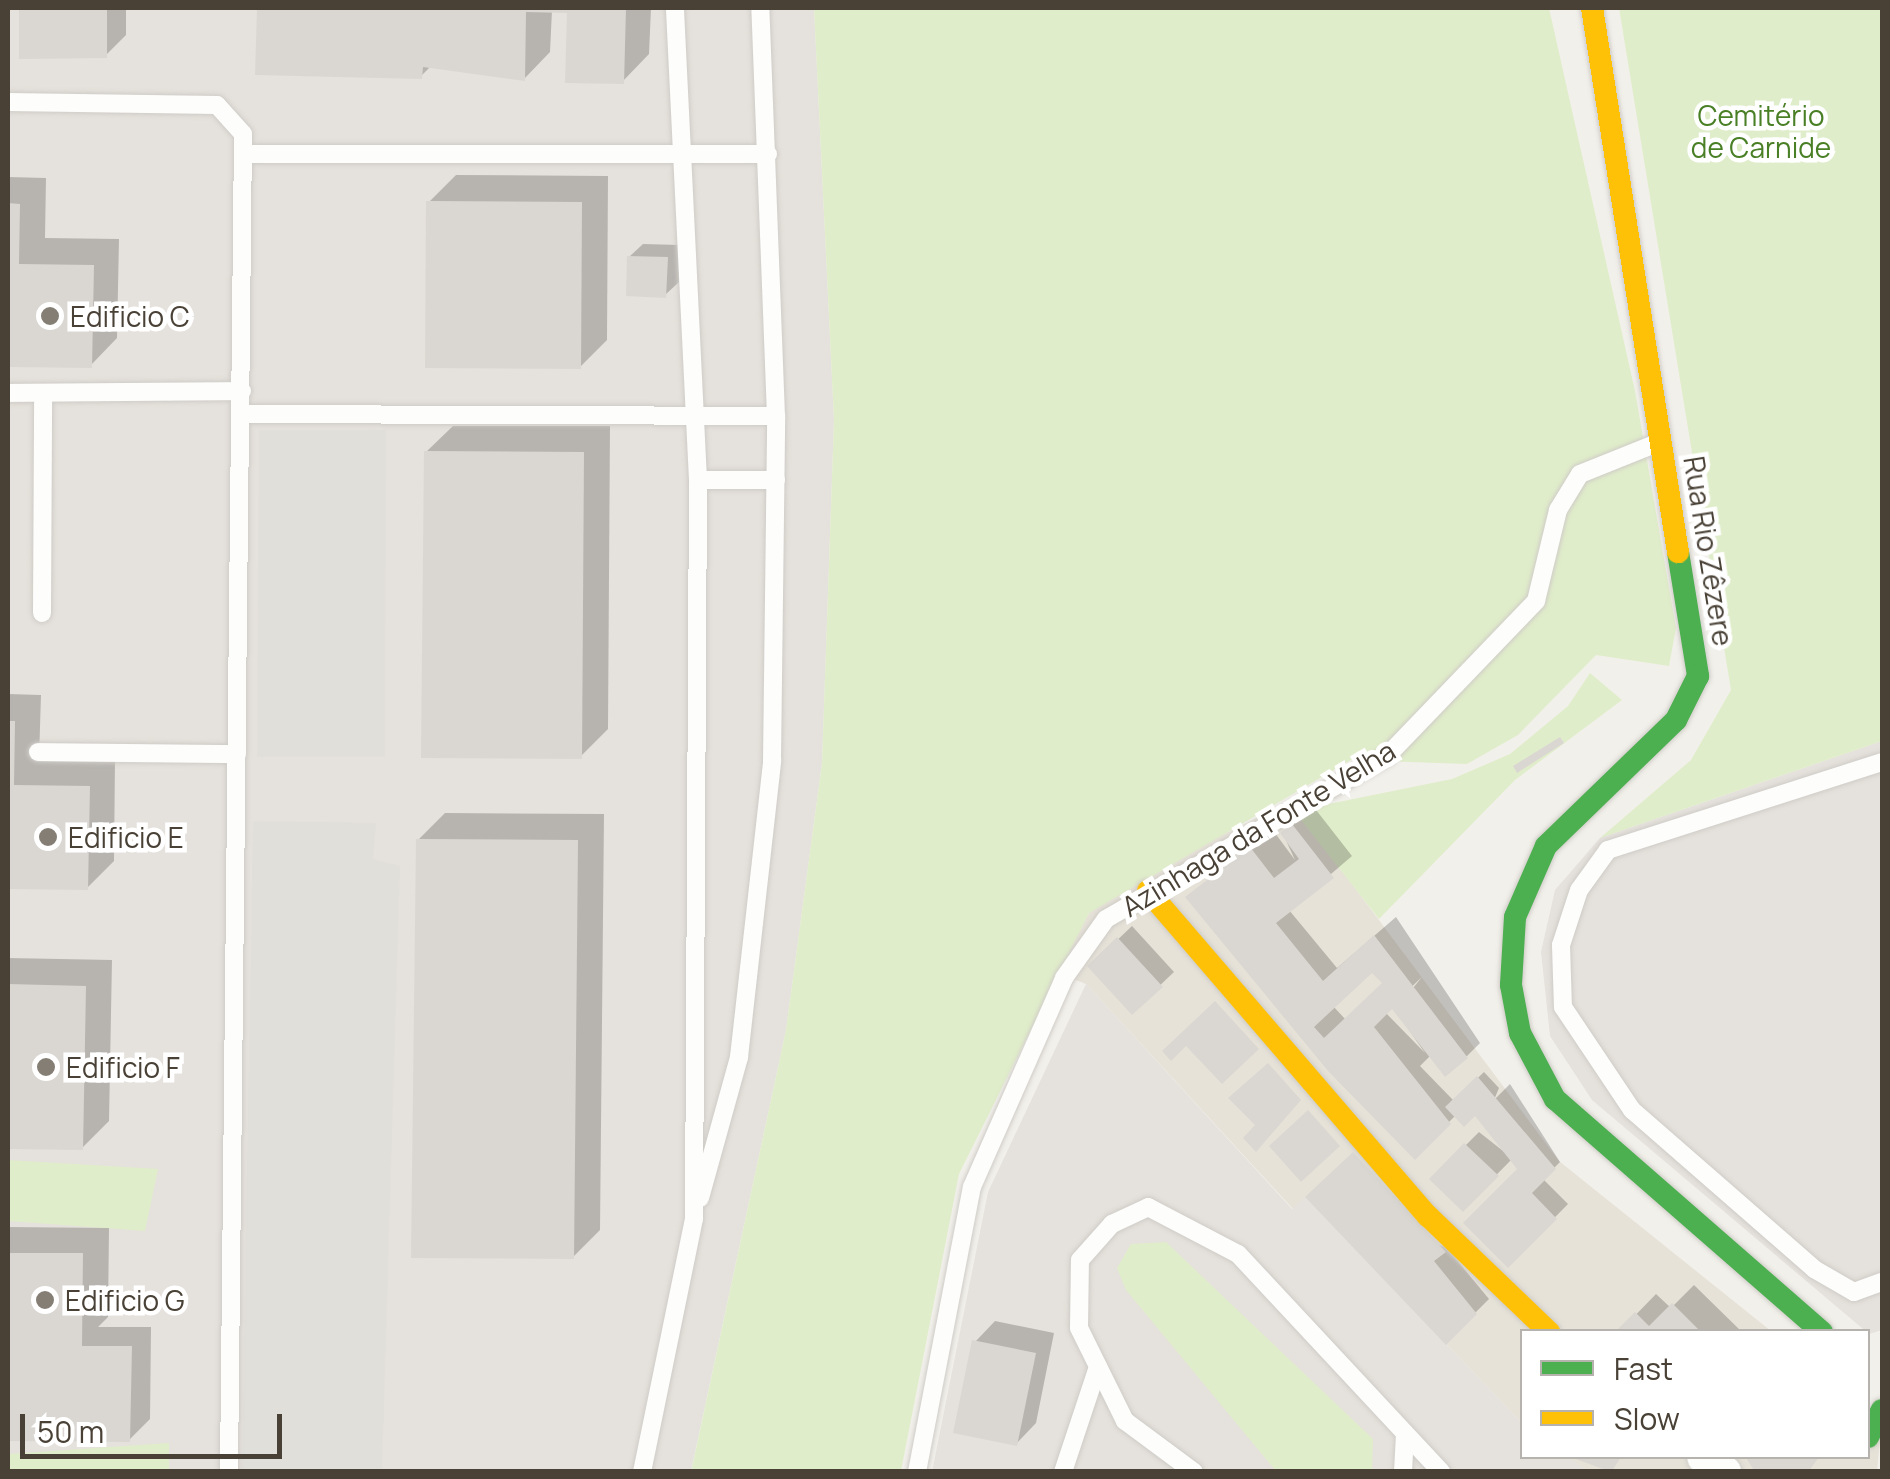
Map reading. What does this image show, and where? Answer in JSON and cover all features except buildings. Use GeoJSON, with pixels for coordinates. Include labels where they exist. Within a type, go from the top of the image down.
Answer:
{"type":"FeatureCollection","features":[{"type":"Feature","properties":{"kind":"street","name":"Rua Rio Zêzere"},"geometry":{"type":"LineString","coordinates":[[1592,8],[1698,676],[1676,720],[1546,846],[1516,917],[1511,985],[1520,1033],[1554,1098],[1819,1329]]}},
{"type":"Feature","properties":{"kind":"street"},"geometry":{"type":"LineString","coordinates":[[1148,891],[1428,1216],[1546,1329]]}},
{"type":"Feature","properties":{"kind":"street"},"geometry":{"type":"LineString","coordinates":[[1870,1433],[1882,1410]]}},
{"type":"Feature","properties":{"kind":"lane"},"geometry":{"type":"LineString","coordinates":[[676,8],[698,480],[694,1219]]}},
{"type":"Feature","properties":{"kind":"lane"},"geometry":{"type":"LineString","coordinates":[[642,1472],[694,1219],[739,1057],[766,820],[776,416],[760,8]]}},
{"type":"Feature","properties":{"kind":"lane"},"geometry":{"type":"LineString","coordinates":[[8,102],[217,106],[236,117],[245,154],[228,1472]]}},
{"type":"Feature","properties":{"kind":"lane"},"geometry":{"type":"LineString","coordinates":[[245,154],[768,154]]}},
{"type":"Feature","properties":{"kind":"lane"},"geometry":{"type":"LineString","coordinates":[[8,393],[242,391]]}},
{"type":"Feature","properties":{"kind":"lane"},"geometry":{"type":"LineString","coordinates":[[42,613],[43,393]]}},
{"type":"Feature","properties":{"kind":"lane"},"geometry":{"type":"LineString","coordinates":[[242,414],[776,416]]}},
{"type":"Feature","properties":{"kind":"lane","name":"Azinhaga da Fonte Velha"},"geometry":{"type":"LineString","coordinates":[[918,1472],[972,1187],[1064,978],[1106,919],[1148,891],[1387,756],[1536,601],[1558,510],[1580,474],[1662,441]]}},
{"type":"Feature","properties":{"kind":"lane"},"geometry":{"type":"LineString","coordinates":[[698,480],[776,480]]}},
{"type":"Feature","properties":{"kind":"lane"},"geometry":{"type":"LineString","coordinates":[[38,752],[237,754]]}},
{"type":"Feature","properties":{"kind":"lane"},"geometry":{"type":"LineString","coordinates":[[1882,762],[1608,850],[1579,890],[1561,945],[1563,1006],[1632,1110],[1814,1269],[1854,1292],[1882,1282]]}},
{"type":"Feature","properties":{"kind":"lane"},"geometry":{"type":"LineString","coordinates":[[1194,1472],[1125,1421],[1079,1328],[1080,1260],[1112,1224],[1148,1207],[1238,1254],[1441,1472]]}},
{"type":"Feature","properties":{"kind":"lane"},"geometry":{"type":"LineString","coordinates":[[1063,1472],[1098,1367]]}},
{"type":"Feature","properties":{"kind":"lane"},"geometry":{"type":"LineString","coordinates":[[1403,1472],[1405,1434]]}},
{"type":"Feature","properties":{"kind":"shaded area"},"geometry":{"type":"Polygon","coordinates":[[[8,8],[814,8],[834,420],[822,763],[786,1030],[691,1471],[8,1472],[8,8]]]}},
{"type":"Feature","properties":{"kind":"shaded area"},"geometry":{"type":"Polygon","coordinates":[[[259,430],[386,430],[385,757],[257,757],[259,430]]]}},
{"type":"Feature","properties":{"kind":"shaded area"},"geometry":{"type":"Polygon","coordinates":[[[1882,741],[1882,1330],[1870,1334],[1870,1329],[1863,1329],[1592,1100],[1550,1036],[1541,952],[1555,890],[1600,838],[1882,741]]]}},
{"type":"Feature","properties":{"kind":"shaded area"},"geometry":{"type":"Polygon","coordinates":[[[1290,801],[1559,1161],[1769,1329],[1520,1329],[1520,1421],[1306,1198],[1293,1209],[1086,984],[1055,972],[1089,913],[1123,885],[1290,801]]]}},
{"type":"Feature","properties":{"kind":"shaded area"},"geometry":{"type":"Polygon","coordinates":[[[253,821],[376,823],[373,859],[400,866],[382,1471],[242,1471],[253,821]]]}},
{"type":"Feature","properties":{"kind":"shaded area"},"geometry":{"type":"Polygon","coordinates":[[[1086,984],[1292,1209],[1305,1197],[1520,1421],[1520,1459],[1571,1459],[1589,1471],[932,1472],[988,1192],[1086,984]]]}},
{"type":"Feature","properties":{"kind":"shaded area"},"geometry":{"type":"Polygon","coordinates":[[[1882,1421],[1877,1471],[1589,1472],[1571,1459],[1870,1459],[1882,1421]]]}},
{"type":"Feature","properties":{"kind":"green space"},"geometry":{"type":"Polygon","coordinates":[[[814,8],[1549,8],[1635,391],[1676,628],[1669,666],[1596,655],[1518,735],[1467,764],[1351,760],[1089,913],[959,1174],[901,1471],[691,1472],[786,1030],[822,763],[834,420],[814,8]]]}},
{"type":"Feature","properties":{"kind":"green space","name":"Cemitério de Carnide"},"geometry":{"type":"Polygon","coordinates":[[[1619,8],[1882,8],[1882,741],[1600,838],[1691,760],[1731,690],[1619,8]]]}},
{"type":"Feature","properties":{"kind":"green space"},"geometry":{"type":"Polygon","coordinates":[[[1590,673],[1622,700],[1515,780],[1379,919],[1294,811],[1452,779],[1510,754],[1568,706],[1590,673]]]}},
{"type":"Feature","properties":{"kind":"green space"},"geometry":{"type":"Polygon","coordinates":[[[8,1160],[158,1169],[145,1231],[8,1221],[8,1160]]]}},
{"type":"Feature","properties":{"kind":"green space"},"geometry":{"type":"Polygon","coordinates":[[[1166,1242],[1373,1439],[1372,1471],[1276,1471],[1126,1290],[1117,1268],[1131,1244],[1166,1242]]]}},
{"type":"Feature","properties":{"kind":"green space"},"geometry":{"type":"Polygon","coordinates":[[[169,1443],[169,1471],[8,1471],[8,1454],[169,1443]]]}},
{"type":"Feature","properties":{"kind":"traffic: fast"},"geometry":{"type":"LineString","coordinates":[[1678,552],[1698,676],[1676,720],[1546,846],[1515,917],[1511,985],[1520,1033],[1555,1099],[1819,1329]]}},
{"type":"Feature","properties":{"kind":"traffic: fast"},"geometry":{"type":"LineString","coordinates":[[1870,1433],[1882,1410]]}},
{"type":"Feature","properties":{"kind":"traffic: slow"},"geometry":{"type":"LineString","coordinates":[[1592,8],[1678,552]]}},
{"type":"Feature","properties":{"kind":"traffic: slow"},"geometry":{"type":"LineString","coordinates":[[1148,891],[1428,1216],[1546,1329]]}},
{"type":"Feature","properties":{"kind":"place","name":"Edificio C"},"geometry":{"type":"Point","coordinates":[50,316]}},
{"type":"Feature","properties":{"kind":"place","name":"Edificio E"},"geometry":{"type":"Point","coordinates":[48,837]}},
{"type":"Feature","properties":{"kind":"place","name":"Edificio F"},"geometry":{"type":"Point","coordinates":[46,1067]}},
{"type":"Feature","properties":{"kind":"place","name":"Edificio G"},"geometry":{"type":"Point","coordinates":[45,1300]}}]}
